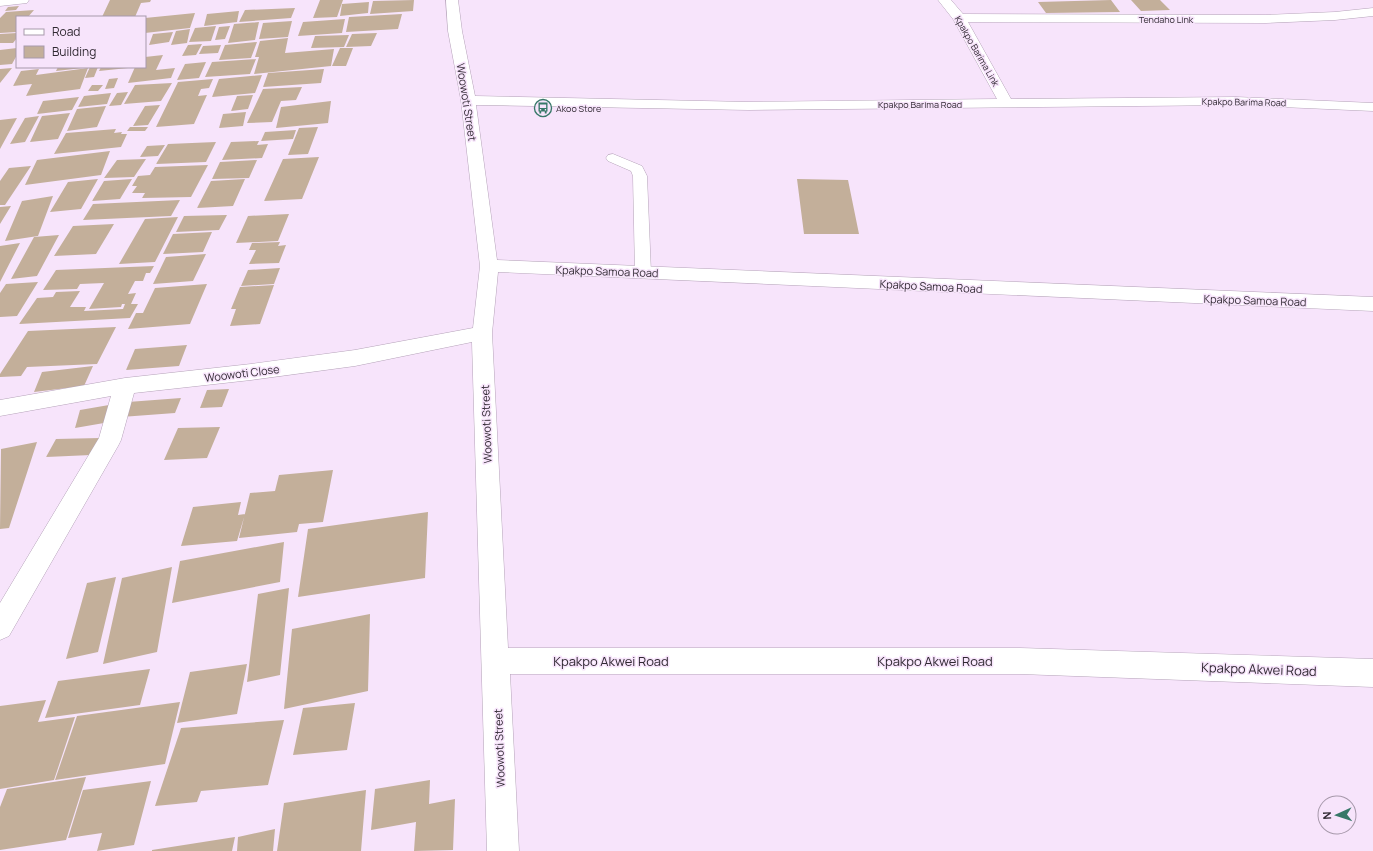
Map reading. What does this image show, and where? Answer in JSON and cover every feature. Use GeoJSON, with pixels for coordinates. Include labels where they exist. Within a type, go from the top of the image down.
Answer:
{"type":"FeatureCollection","features":[{"type":"Feature","properties":{"kind":"street"},"geometry":{"type":"LineString","coordinates":[[0,2],[23,0]]}},
{"type":"Feature","properties":{"kind":"street","name":"Woowoti Street"},"geometry":{"type":"LineString","coordinates":[[452,0],[455,31],[468,100],[489,266],[482,333],[503,851]]}},
{"type":"Feature","properties":{"kind":"street","name":"Kpakpo Barima Link"},"geometry":{"type":"LineString","coordinates":[[944,0],[960,18],[1007,104]]}},
{"type":"Feature","properties":{"kind":"street","name":"Tendaho Link"},"geometry":{"type":"LineString","coordinates":[[960,18],[1266,19],[1335,16],[1373,12]]}},
{"type":"Feature","properties":{"kind":"street","name":"Kpakpo Barima Road"},"geometry":{"type":"LineString","coordinates":[[468,100],[749,106],[1236,100],[1373,107]]}},
{"type":"Feature","properties":{"kind":"street","name":"Kpakpo Samoa Road"},"geometry":{"type":"LineString","coordinates":[[489,266],[1373,304]]}},
{"type":"Feature","properties":{"kind":"street","name":"Woowoti Close"},"geometry":{"type":"LineString","coordinates":[[0,408],[125,386],[251,372],[355,358],[482,333]]}},
{"type":"Feature","properties":{"kind":"street"},"geometry":{"type":"LineString","coordinates":[[0,627],[110,440],[125,386]]}},
{"type":"Feature","properties":{"kind":"street","name":"Kpakpo Akwei Road"},"geometry":{"type":"LineString","coordinates":[[496,661],[1020,661],[1373,673]]}},
{"type":"Feature","properties":{"kind":"lane"},"geometry":{"type":"LineString","coordinates":[[613,158],[637,169],[640,176],[642,273]]}},
{"type":"Feature","properties":{"kind":"building"},"geometry":{"type":"Polygon","coordinates":[[[110,0],[151,0],[150,2],[141,3],[135,16],[102,16],[110,0]]]}},
{"type":"Feature","properties":{"kind":"building"},"geometry":{"type":"Polygon","coordinates":[[[320,0],[343,0],[337,17],[313,18],[320,0]]]}},
{"type":"Feature","properties":{"kind":"building"},"geometry":{"type":"Polygon","coordinates":[[[414,0],[413,11],[370,14],[373,1],[414,0]]]}},
{"type":"Feature","properties":{"kind":"building"},"geometry":{"type":"Polygon","coordinates":[[[1111,0],[1120,12],[1046,13],[1038,2],[1111,0]]]}},
{"type":"Feature","properties":{"kind":"building"},"geometry":{"type":"Polygon","coordinates":[[[1131,0],[1160,0],[1170,10],[1141,11],[1131,0]]]}},
{"type":"Feature","properties":{"kind":"building"},"geometry":{"type":"Polygon","coordinates":[[[369,2],[368,13],[340,16],[342,4],[369,2]]]}},
{"type":"Feature","properties":{"kind":"building"},"geometry":{"type":"Polygon","coordinates":[[[19,6],[16,10],[5,11],[8,7],[19,6]]]}},
{"type":"Feature","properties":{"kind":"building"},"geometry":{"type":"Polygon","coordinates":[[[295,8],[291,18],[239,22],[245,10],[295,8]]]}},
{"type":"Feature","properties":{"kind":"building"},"geometry":{"type":"Polygon","coordinates":[[[34,10],[29,16],[16,16],[16,32],[0,33],[0,18],[6,12],[34,10]]]}},
{"type":"Feature","properties":{"kind":"building"},"geometry":{"type":"Polygon","coordinates":[[[239,11],[237,22],[204,26],[207,14],[239,11]]]}},
{"type":"Feature","properties":{"kind":"building"},"geometry":{"type":"Polygon","coordinates":[[[195,13],[190,28],[146,33],[146,18],[195,13]]]}},
{"type":"Feature","properties":{"kind":"building"},"geometry":{"type":"Polygon","coordinates":[[[402,14],[398,29],[346,32],[349,17],[402,14]]]}},
{"type":"Feature","properties":{"kind":"building"},"geometry":{"type":"Polygon","coordinates":[[[345,19],[342,33],[298,36],[303,22],[345,19]]]}},
{"type":"Feature","properties":{"kind":"building"},"geometry":{"type":"Polygon","coordinates":[[[292,21],[288,37],[259,39],[263,23],[292,21]]]}},
{"type":"Feature","properties":{"kind":"building"},"geometry":{"type":"Polygon","coordinates":[[[259,22],[255,40],[228,43],[234,24],[259,22]]]}},
{"type":"Feature","properties":{"kind":"building"},"geometry":{"type":"Polygon","coordinates":[[[216,26],[211,41],[189,42],[195,28],[216,26]]]}},
{"type":"Feature","properties":{"kind":"building"},"geometry":{"type":"Polygon","coordinates":[[[230,26],[225,39],[215,40],[219,27],[230,26]]]}},
{"type":"Feature","properties":{"kind":"building"},"geometry":{"type":"Polygon","coordinates":[[[190,29],[187,43],[171,45],[176,31],[190,29]]]}},
{"type":"Feature","properties":{"kind":"building"},"geometry":{"type":"Polygon","coordinates":[[[173,32],[169,42],[149,45],[153,34],[173,32]]]}},
{"type":"Feature","properties":{"kind":"building"},"geometry":{"type":"Polygon","coordinates":[[[16,33],[16,39],[13,43],[0,43],[0,34],[16,33]]]}},
{"type":"Feature","properties":{"kind":"building"},"geometry":{"type":"Polygon","coordinates":[[[377,33],[371,46],[346,47],[352,34],[377,33]]]}},
{"type":"Feature","properties":{"kind":"building"},"geometry":{"type":"Polygon","coordinates":[[[349,35],[344,47],[311,48],[315,36],[349,35]]]}},
{"type":"Feature","properties":{"kind":"building"},"geometry":{"type":"Polygon","coordinates":[[[288,38],[285,53],[334,49],[331,66],[254,74],[259,57],[255,57],[260,41],[288,38]]]}},
{"type":"Feature","properties":{"kind":"building"},"geometry":{"type":"Polygon","coordinates":[[[257,42],[251,58],[219,60],[225,45],[257,42]]]}},
{"type":"Feature","properties":{"kind":"building"},"geometry":{"type":"Polygon","coordinates":[[[202,44],[196,55],[182,56],[188,45],[202,44]]]}},
{"type":"Feature","properties":{"kind":"building"},"geometry":{"type":"Polygon","coordinates":[[[221,45],[218,53],[199,54],[203,46],[221,45]]]}},
{"type":"Feature","properties":{"kind":"building"},"geometry":{"type":"Polygon","coordinates":[[[16,48],[16,57],[12,64],[0,65],[0,50],[16,48]]]}},
{"type":"Feature","properties":{"kind":"building"},"geometry":{"type":"Polygon","coordinates":[[[340,48],[353,48],[346,66],[332,66],[340,48]]]}},
{"type":"Feature","properties":{"kind":"building"},"geometry":{"type":"Polygon","coordinates":[[[163,55],[156,70],[175,68],[171,78],[128,83],[135,68],[146,68],[146,57],[163,55]]]}},
{"type":"Feature","properties":{"kind":"building"},"geometry":{"type":"Polygon","coordinates":[[[256,59],[250,74],[205,77],[212,62],[256,59]]]}},
{"type":"Feature","properties":{"kind":"building"},"geometry":{"type":"Polygon","coordinates":[[[206,62],[199,78],[177,80],[185,64],[206,62]]]}},
{"type":"Feature","properties":{"kind":"building"},"geometry":{"type":"Polygon","coordinates":[[[12,68],[0,83],[0,69],[12,68]]]}},
{"type":"Feature","properties":{"kind":"building"},"geometry":{"type":"Polygon","coordinates":[[[58,68],[83,68],[56,71],[58,68]]]}},
{"type":"Feature","properties":{"kind":"building"},"geometry":{"type":"Polygon","coordinates":[[[88,68],[80,89],[26,96],[32,84],[13,86],[21,71],[39,69],[36,75],[88,68]]]}},
{"type":"Feature","properties":{"kind":"building"},"geometry":{"type":"Polygon","coordinates":[[[90,68],[98,68],[94,77],[85,78],[90,68]]]}},
{"type":"Feature","properties":{"kind":"building"},"geometry":{"type":"Polygon","coordinates":[[[100,68],[128,68],[99,71],[100,68]]]}},
{"type":"Feature","properties":{"kind":"building"},"geometry":{"type":"Polygon","coordinates":[[[324,69],[321,83],[263,87],[268,73],[324,69]]]}},
{"type":"Feature","properties":{"kind":"building"},"geometry":{"type":"Polygon","coordinates":[[[262,75],[255,93],[212,97],[219,79],[262,75]]]}},
{"type":"Feature","properties":{"kind":"building"},"geometry":{"type":"Polygon","coordinates":[[[118,78],[114,88],[105,89],[109,79],[118,78]]]}},
{"type":"Feature","properties":{"kind":"building"},"geometry":{"type":"Polygon","coordinates":[[[213,79],[209,88],[201,89],[198,96],[207,95],[194,124],[156,127],[178,82],[213,79]]]}},
{"type":"Feature","properties":{"kind":"building"},"geometry":{"type":"Polygon","coordinates":[[[172,83],[161,101],[124,104],[135,85],[172,83]]]}},
{"type":"Feature","properties":{"kind":"building"},"geometry":{"type":"Polygon","coordinates":[[[92,85],[103,85],[98,91],[88,91],[92,85]]]}},
{"type":"Feature","properties":{"kind":"building"},"geometry":{"type":"Polygon","coordinates":[[[302,87],[296,100],[281,101],[272,122],[247,123],[263,89],[302,87]]]}},
{"type":"Feature","properties":{"kind":"building"},"geometry":{"type":"Polygon","coordinates":[[[128,92],[121,105],[109,106],[117,93],[128,92]]]}},
{"type":"Feature","properties":{"kind":"building"},"geometry":{"type":"Polygon","coordinates":[[[111,93],[107,104],[78,107],[84,96],[111,93]]]}},
{"type":"Feature","properties":{"kind":"building"},"geometry":{"type":"Polygon","coordinates":[[[253,95],[248,109],[231,111],[237,96],[253,95]]]}},
{"type":"Feature","properties":{"kind":"building"},"geometry":{"type":"Polygon","coordinates":[[[79,97],[72,110],[37,114],[43,101],[79,97]]]}},
{"type":"Feature","properties":{"kind":"building"},"geometry":{"type":"Polygon","coordinates":[[[331,101],[328,123],[276,128],[281,107],[331,101]]]}},
{"type":"Feature","properties":{"kind":"building"},"geometry":{"type":"Polygon","coordinates":[[[160,105],[148,125],[133,126],[145,106],[160,105]]]}},
{"type":"Feature","properties":{"kind":"building"},"geometry":{"type":"Polygon","coordinates":[[[106,106],[97,127],[67,131],[77,109],[106,106]]]}},
{"type":"Feature","properties":{"kind":"building"},"geometry":{"type":"Polygon","coordinates":[[[246,112],[243,126],[219,128],[223,114],[246,112]]]}},
{"type":"Feature","properties":{"kind":"building"},"geometry":{"type":"Polygon","coordinates":[[[70,113],[58,139],[30,142],[42,116],[70,113]]]}},
{"type":"Feature","properties":{"kind":"building"},"geometry":{"type":"Polygon","coordinates":[[[39,116],[25,142],[10,144],[25,118],[39,116]]]}},
{"type":"Feature","properties":{"kind":"building"},"geometry":{"type":"Polygon","coordinates":[[[17,118],[0,149],[0,120],[17,118]]]}},
{"type":"Feature","properties":{"kind":"building"},"geometry":{"type":"Polygon","coordinates":[[[130,127],[148,127],[145,131],[127,131],[130,127]]]}},
{"type":"Feature","properties":{"kind":"building"},"geometry":{"type":"Polygon","coordinates":[[[318,127],[308,154],[288,155],[299,128],[318,127]]]}},
{"type":"Feature","properties":{"kind":"building"},"geometry":{"type":"Polygon","coordinates":[[[116,129],[114,133],[122,132],[121,134],[127,134],[121,147],[54,154],[66,133],[116,129]]]}},
{"type":"Feature","properties":{"kind":"building"},"geometry":{"type":"Polygon","coordinates":[[[296,130],[293,139],[261,141],[265,132],[296,130]]]}},
{"type":"Feature","properties":{"kind":"building"},"geometry":{"type":"Polygon","coordinates":[[[259,141],[257,145],[268,144],[262,158],[222,160],[231,142],[259,141]]]}},
{"type":"Feature","properties":{"kind":"building"},"geometry":{"type":"Polygon","coordinates":[[[216,142],[206,162],[156,164],[168,144],[216,142]]]}},
{"type":"Feature","properties":{"kind":"building"},"geometry":{"type":"Polygon","coordinates":[[[165,145],[158,156],[140,157],[147,146],[165,145]]]}},
{"type":"Feature","properties":{"kind":"building"},"geometry":{"type":"Polygon","coordinates":[[[110,151],[101,175],[25,185],[37,160],[110,151]]]}},
{"type":"Feature","properties":{"kind":"building"},"geometry":{"type":"Polygon","coordinates":[[[319,157],[302,199],[264,201],[283,159],[319,157]]]}},
{"type":"Feature","properties":{"kind":"building"},"geometry":{"type":"Polygon","coordinates":[[[146,159],[134,177],[104,178],[117,160],[146,159]]]}},
{"type":"Feature","properties":{"kind":"building"},"geometry":{"type":"Polygon","coordinates":[[[257,160],[249,178],[212,179],[220,162],[257,160]]]}},
{"type":"Feature","properties":{"kind":"building"},"geometry":{"type":"Polygon","coordinates":[[[208,165],[191,197],[142,198],[145,193],[132,193],[137,186],[132,186],[138,176],[150,175],[155,167],[208,165]]]}},
{"type":"Feature","properties":{"kind":"building"},"geometry":{"type":"Polygon","coordinates":[[[31,166],[5,205],[0,205],[0,181],[9,168],[31,166]]]}},
{"type":"Feature","properties":{"kind":"building"},"geometry":{"type":"Polygon","coordinates":[[[98,179],[81,209],[50,212],[68,182],[98,179]]]}},
{"type":"Feature","properties":{"kind":"building"},"geometry":{"type":"Polygon","coordinates":[[[132,179],[120,199],[92,201],[104,181],[132,179]]]}},
{"type":"Feature","properties":{"kind":"building"},"geometry":{"type":"Polygon","coordinates":[[[245,179],[233,206],[197,208],[211,181],[245,179]]]}},
{"type":"Feature","properties":{"kind":"building"},"geometry":{"type":"Polygon","coordinates":[[[797,179],[848,180],[859,234],[804,234],[797,179]]]}},
{"type":"Feature","properties":{"kind":"building"},"geometry":{"type":"Polygon","coordinates":[[[53,196],[38,236],[5,241],[22,201],[53,196]]]}},
{"type":"Feature","properties":{"kind":"building"},"geometry":{"type":"Polygon","coordinates":[[[180,200],[171,216],[83,220],[93,204],[180,200]]]}},
{"type":"Feature","properties":{"kind":"building"},"geometry":{"type":"Polygon","coordinates":[[[11,206],[0,224],[0,207],[11,206]]]}},
{"type":"Feature","properties":{"kind":"building"},"geometry":{"type":"Polygon","coordinates":[[[289,214],[278,241],[236,243],[248,216],[289,214]]]}},
{"type":"Feature","properties":{"kind":"building"},"geometry":{"type":"Polygon","coordinates":[[[227,215],[219,230],[176,232],[184,216],[227,215]]]}},
{"type":"Feature","properties":{"kind":"building"},"geometry":{"type":"Polygon","coordinates":[[[178,217],[155,262],[119,264],[145,219],[178,217]]]}},
{"type":"Feature","properties":{"kind":"building"},"geometry":{"type":"Polygon","coordinates":[[[114,224],[96,254],[54,256],[73,226],[114,224]]]}},
{"type":"Feature","properties":{"kind":"building"},"geometry":{"type":"Polygon","coordinates":[[[212,232],[203,252],[163,254],[173,234],[212,232]]]}},
{"type":"Feature","properties":{"kind":"building"},"geometry":{"type":"Polygon","coordinates":[[[59,235],[37,276],[11,279],[34,237],[59,235]]]}},
{"type":"Feature","properties":{"kind":"building"},"geometry":{"type":"Polygon","coordinates":[[[280,242],[278,246],[286,245],[279,263],[249,264],[256,250],[249,250],[252,243],[280,242]]]}},
{"type":"Feature","properties":{"kind":"building"},"geometry":{"type":"Polygon","coordinates":[[[20,243],[0,282],[0,246],[20,243]]]}},
{"type":"Feature","properties":{"kind":"building"},"geometry":{"type":"Polygon","coordinates":[[[206,254],[193,281],[153,284],[166,257],[206,254]]]}},
{"type":"Feature","properties":{"kind":"building"},"geometry":{"type":"Polygon","coordinates":[[[154,266],[150,273],[146,273],[143,281],[135,281],[128,294],[136,293],[131,304],[138,304],[130,318],[19,324],[37,298],[53,297],[56,292],[80,291],[70,307],[86,307],[84,311],[123,309],[125,304],[122,304],[121,307],[89,309],[104,283],[80,284],[77,289],[43,290],[56,270],[154,266]]]}},
{"type":"Feature","properties":{"kind":"building"},"geometry":{"type":"Polygon","coordinates":[[[280,268],[274,284],[241,286],[248,270],[280,268]]]}},
{"type":"Feature","properties":{"kind":"building"},"geometry":{"type":"Polygon","coordinates":[[[38,282],[17,316],[0,317],[0,293],[6,284],[38,282]]]}},
{"type":"Feature","properties":{"kind":"building"},"geometry":{"type":"Polygon","coordinates":[[[207,284],[190,324],[128,329],[136,313],[143,313],[155,288],[207,284]]]}},
{"type":"Feature","properties":{"kind":"building"},"geometry":{"type":"Polygon","coordinates":[[[274,285],[260,324],[230,326],[236,309],[231,309],[240,287],[274,285]]]}},
{"type":"Feature","properties":{"kind":"building"},"geometry":{"type":"Polygon","coordinates":[[[116,327],[97,364],[27,367],[21,376],[0,377],[0,374],[28,331],[116,327]]]}},
{"type":"Feature","properties":{"kind":"building"},"geometry":{"type":"Polygon","coordinates":[[[187,345],[179,366],[126,370],[135,349],[187,345]]]}},
{"type":"Feature","properties":{"kind":"building"},"geometry":{"type":"Polygon","coordinates":[[[93,366],[84,386],[34,392],[42,372],[93,366]]]}},
{"type":"Feature","properties":{"kind":"building"},"geometry":{"type":"Polygon","coordinates":[[[229,389],[222,407],[200,408],[207,390],[229,389]]]}},
{"type":"Feature","properties":{"kind":"building"},"geometry":{"type":"Polygon","coordinates":[[[181,398],[175,413],[121,417],[128,402],[181,398]]]}},
{"type":"Feature","properties":{"kind":"building"},"geometry":{"type":"Polygon","coordinates":[[[109,405],[104,423],[75,428],[80,410],[109,405]]]}},
{"type":"Feature","properties":{"kind":"building"},"geometry":{"type":"Polygon","coordinates":[[[220,427],[207,458],[164,460],[178,428],[220,427]]]}},
{"type":"Feature","properties":{"kind":"building"},"geometry":{"type":"Polygon","coordinates":[[[100,438],[91,455],[46,457],[56,439],[100,438]]]}},
{"type":"Feature","properties":{"kind":"building"},"geometry":{"type":"Polygon","coordinates":[[[37,442],[9,528],[0,529],[1,449],[37,442]]]}},
{"type":"Feature","properties":{"kind":"building"},"geometry":{"type":"Polygon","coordinates":[[[333,470],[323,522],[299,524],[297,532],[239,538],[250,493],[275,491],[279,475],[333,470]]]}},
{"type":"Feature","properties":{"kind":"building"},"geometry":{"type":"Polygon","coordinates":[[[241,502],[238,515],[245,514],[237,541],[181,546],[193,507],[241,502]]]}},
{"type":"Feature","properties":{"kind":"building"},"geometry":{"type":"Polygon","coordinates":[[[428,512],[425,578],[298,597],[308,529],[428,512]]]}},
{"type":"Feature","properties":{"kind":"building"},"geometry":{"type":"Polygon","coordinates":[[[284,542],[280,582],[172,603],[180,561],[284,542]]]}},
{"type":"Feature","properties":{"kind":"building"},"geometry":{"type":"Polygon","coordinates":[[[172,567],[157,652],[103,664],[122,578],[172,567]]]}},
{"type":"Feature","properties":{"kind":"building"},"geometry":{"type":"Polygon","coordinates":[[[116,577],[98,652],[66,659],[87,583],[116,577]]]}},
{"type":"Feature","properties":{"kind":"building"},"geometry":{"type":"Polygon","coordinates":[[[289,588],[280,675],[247,682],[258,594],[289,588]]]}},
{"type":"Feature","properties":{"kind":"building"},"geometry":{"type":"Polygon","coordinates":[[[370,614],[368,691],[284,709],[292,629],[370,614]]]}},
{"type":"Feature","properties":{"kind":"building"},"geometry":{"type":"Polygon","coordinates":[[[247,664],[237,714],[177,723],[190,672],[247,664]]]}},
{"type":"Feature","properties":{"kind":"building"},"geometry":{"type":"Polygon","coordinates":[[[150,669],[140,705],[45,718],[58,681],[150,669]]]}},
{"type":"Feature","properties":{"kind":"building"},"geometry":{"type":"Polygon","coordinates":[[[46,700],[38,722],[75,717],[54,780],[0,789],[0,706],[46,700]]]}},
{"type":"Feature","properties":{"kind":"building"},"geometry":{"type":"Polygon","coordinates":[[[180,702],[165,764],[55,780],[77,716],[180,702]]]}},
{"type":"Feature","properties":{"kind":"building"},"geometry":{"type":"Polygon","coordinates":[[[355,703],[347,750],[293,755],[303,708],[355,703]]]}},
{"type":"Feature","properties":{"kind":"building"},"geometry":{"type":"Polygon","coordinates":[[[284,720],[268,785],[201,791],[197,802],[155,806],[181,728],[284,720]]]}},
{"type":"Feature","properties":{"kind":"building"},"geometry":{"type":"Polygon","coordinates":[[[86,777],[66,840],[0,850],[0,807],[7,789],[86,777]]]}},
{"type":"Feature","properties":{"kind":"building"},"geometry":{"type":"Polygon","coordinates":[[[430,780],[429,804],[455,799],[453,850],[414,851],[416,822],[371,830],[375,789],[430,780]]]}},
{"type":"Feature","properties":{"kind":"building"},"geometry":{"type":"Polygon","coordinates":[[[151,781],[134,845],[97,851],[102,833],[68,838],[83,790],[151,781]]]}},
{"type":"Feature","properties":{"kind":"building"},"geometry":{"type":"Polygon","coordinates":[[[366,790],[361,851],[277,851],[284,803],[366,790]]]}},
{"type":"Feature","properties":{"kind":"building"},"geometry":{"type":"Polygon","coordinates":[[[275,829],[273,851],[237,851],[238,837],[275,829]]]}},
{"type":"Feature","properties":{"kind":"building"},"geometry":{"type":"Polygon","coordinates":[[[235,837],[232,851],[152,851],[152,850],[235,837]]]}},
{"type":"Feature","properties":{"kind":"place","name":"Akoo Store"},"geometry":{"type":"Point","coordinates":[543,108]}}]}
